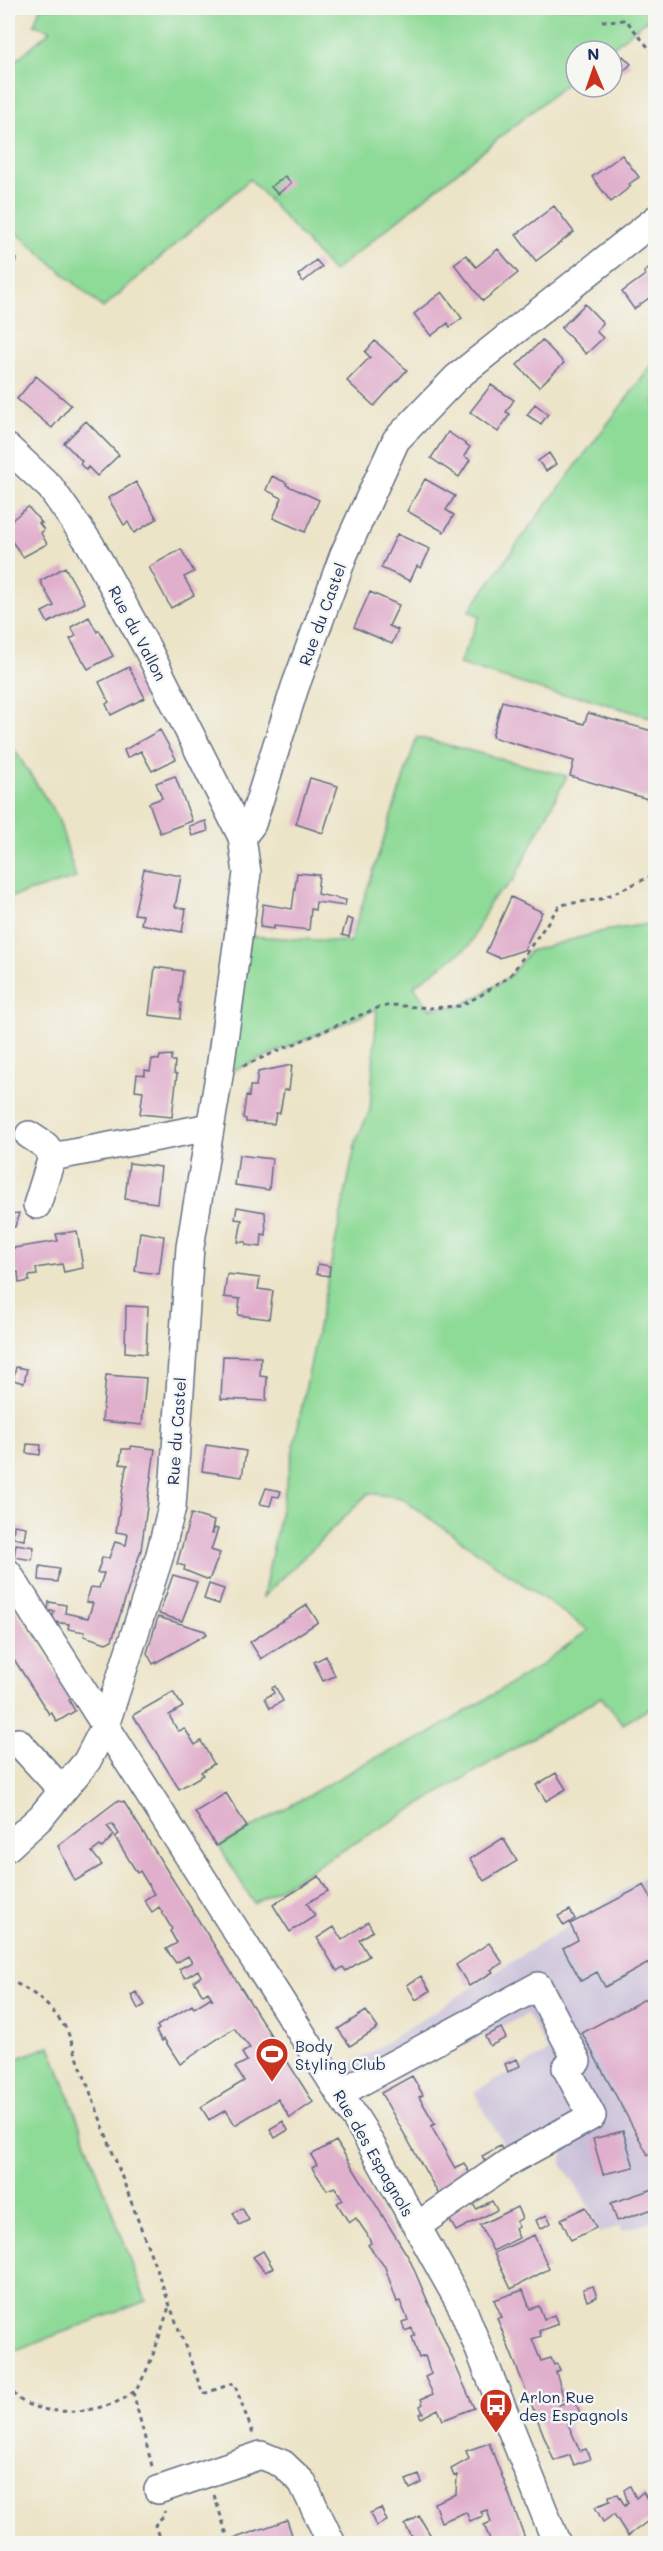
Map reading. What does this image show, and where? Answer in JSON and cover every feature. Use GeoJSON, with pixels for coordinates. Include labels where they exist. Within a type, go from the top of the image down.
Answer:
{"type":"FeatureCollection","features":[{"type":"Feature","properties":{"kind":"street","name":"Rue du Castel"},"geometry":{"type":"LineString","coordinates":[[8,1847],[41,1816],[87,1761],[105,1726],[159,1558],[172,1507],[190,1247],[219,1076],[247,873],[242,837],[252,824],[295,687],[344,554],[396,440],[457,377],[656,219]]}},
{"type":"Feature","properties":{"kind":"street","name":"Rue du Vallon"},"geometry":{"type":"LineString","coordinates":[[8,448],[50,487],[90,544],[148,650],[242,837]]}},
{"type":"Feature","properties":{"kind":"street"},"geometry":{"type":"LineString","coordinates":[[52,1157],[210,1126]]}},
{"type":"Feature","properties":{"kind":"street"},"geometry":{"type":"LineString","coordinates":[[29,1135],[46,1146],[52,1157],[37,1205]]}},
{"type":"Feature","properties":{"kind":"street","name":"Rue des Espagnols"},"geometry":{"type":"LineString","coordinates":[[8,1573],[340,2093],[417,2226],[462,2307],[557,2544]]}},
{"type":"Feature","properties":{"kind":"street"},"geometry":{"type":"LineString","coordinates":[[18,1742],[62,1790]]}},
{"type":"Feature","properties":{"kind":"street"},"geometry":{"type":"LineString","coordinates":[[340,2093],[538,1986],[577,2061],[566,2068],[592,2115],[512,2160],[417,2226]]}},
{"type":"Feature","properties":{"kind":"street"},"geometry":{"type":"LineString","coordinates":[[158,2490],[261,2455],[283,2464],[302,2482],[332,2544]]}},
{"type":"Feature","properties":{"kind":"path"},"geometry":{"type":"LineString","coordinates":[[603,21],[626,20],[656,57]]}},
{"type":"Feature","properties":{"kind":"path"},"geometry":{"type":"LineString","coordinates":[[219,1076],[377,1008],[392,1005],[429,1008],[460,1006],[510,976],[560,905],[601,899],[656,874]]}},
{"type":"Feature","properties":{"kind":"path"},"geometry":{"type":"LineString","coordinates":[[8,1980],[29,1989],[51,2007],[68,2030],[203,2394],[234,2384],[261,2455]]}},
{"type":"Feature","properties":{"kind":"path"},"geometry":{"type":"LineString","coordinates":[[8,2385],[19,2399],[47,2412],[101,2408],[133,2392],[144,2375],[170,2306]]}},
{"type":"Feature","properties":{"kind":"path"},"geometry":{"type":"LineString","coordinates":[[207,2474],[229,2541]]}},
{"type":"Feature","properties":{"kind":"shaded area"},"geometry":{"type":"Polygon","coordinates":[[[655,1870],[655,2221],[622,2231],[621,2226],[599,2233],[591,2210],[562,2164],[563,2135],[507,2151],[474,2092],[548,2052],[527,2014],[353,2101],[337,2074],[655,1870]]]}},
{"type":"Feature","properties":{"kind":"green space"},"geometry":{"type":"Polygon","coordinates":[[[40,8],[655,8],[655,13],[623,39],[564,39],[564,86],[333,272],[250,179],[103,308],[8,225],[8,67],[51,30],[34,25],[40,8]]]}},
{"type":"Feature","properties":{"kind":"green space"},"geometry":{"type":"Polygon","coordinates":[[[655,361],[655,719],[584,697],[555,694],[459,664],[480,616],[469,611],[655,361]]]}},
{"type":"Feature","properties":{"kind":"green space"},"geometry":{"type":"Polygon","coordinates":[[[417,737],[567,776],[513,881],[492,899],[469,946],[414,986],[429,1008],[460,1006],[481,995],[510,976],[530,951],[604,931],[655,923],[655,1705],[623,1724],[601,1697],[254,1903],[219,1846],[369,1761],[429,1734],[535,1669],[588,1630],[401,1498],[369,1493],[263,1597],[356,1141],[370,1110],[377,1009],[232,1071],[250,936],[350,942],[417,737]]]}},
{"type":"Feature","properties":{"kind":"green space"},"geometry":{"type":"Polygon","coordinates":[[[8,740],[58,817],[76,878],[8,898],[8,740]]]}},
{"type":"Feature","properties":{"kind":"green space"},"geometry":{"type":"Polygon","coordinates":[[[50,2046],[146,2301],[8,2353],[8,2062],[50,2046]]]}},
{"type":"Feature","properties":{"kind":"building"},"geometry":{"type":"Polygon","coordinates":[[[624,57],[631,64],[624,71],[624,57]]]}},
{"type":"Feature","properties":{"kind":"building"},"geometry":{"type":"Polygon","coordinates":[[[622,155],[639,177],[611,202],[592,177],[622,155]]]}},
{"type":"Feature","properties":{"kind":"building"},"geometry":{"type":"Polygon","coordinates":[[[285,176],[291,183],[278,194],[271,187],[285,176]]]}},
{"type":"Feature","properties":{"kind":"building"},"geometry":{"type":"Polygon","coordinates":[[[554,206],[574,232],[536,261],[516,235],[554,206]]]}},
{"type":"Feature","properties":{"kind":"building"},"geometry":{"type":"Polygon","coordinates":[[[498,249],[518,273],[483,301],[454,264],[466,255],[476,267],[498,249]]]}},
{"type":"Feature","properties":{"kind":"building"},"geometry":{"type":"Polygon","coordinates":[[[8,253],[17,259],[10,270],[8,269],[8,253]]]}},
{"type":"Feature","properties":{"kind":"building"},"geometry":{"type":"Polygon","coordinates":[[[316,260],[322,267],[303,282],[298,275],[316,260]]]}},
{"type":"Feature","properties":{"kind":"building"},"geometry":{"type":"Polygon","coordinates":[[[656,264],[656,308],[649,298],[634,309],[622,292],[656,264]]]}},
{"type":"Feature","properties":{"kind":"building"},"geometry":{"type":"Polygon","coordinates":[[[442,292],[462,318],[450,327],[448,323],[431,336],[414,314],[442,292]]]}},
{"type":"Feature","properties":{"kind":"building"},"geometry":{"type":"Polygon","coordinates":[[[585,304],[603,323],[596,331],[603,338],[586,354],[561,328],[585,304]]]}},
{"type":"Feature","properties":{"kind":"building"},"geometry":{"type":"Polygon","coordinates":[[[542,340],[564,363],[539,387],[517,365],[542,340]]]}},
{"type":"Feature","properties":{"kind":"building"},"geometry":{"type":"Polygon","coordinates":[[[375,341],[407,370],[374,406],[347,381],[370,357],[365,352],[375,341]]]}},
{"type":"Feature","properties":{"kind":"building"},"geometry":{"type":"Polygon","coordinates":[[[36,376],[71,405],[52,428],[17,399],[36,376]]]}},
{"type":"Feature","properties":{"kind":"building"},"geometry":{"type":"Polygon","coordinates":[[[491,385],[514,400],[506,412],[510,414],[498,432],[470,412],[491,385]]]}},
{"type":"Feature","properties":{"kind":"building"},"geometry":{"type":"Polygon","coordinates":[[[535,404],[548,414],[541,424],[527,415],[535,404]]]}},
{"type":"Feature","properties":{"kind":"building"},"geometry":{"type":"Polygon","coordinates":[[[86,421],[119,455],[97,476],[88,467],[86,470],[80,464],[82,461],[64,443],[86,421]]]}},
{"type":"Feature","properties":{"kind":"building"},"geometry":{"type":"Polygon","coordinates":[[[448,432],[470,447],[464,456],[470,460],[459,477],[431,458],[448,432]]]}},
{"type":"Feature","properties":{"kind":"building"},"geometry":{"type":"Polygon","coordinates":[[[549,453],[556,464],[546,471],[538,461],[549,453]]]}},
{"type":"Feature","properties":{"kind":"building"},"geometry":{"type":"Polygon","coordinates":[[[272,476],[319,500],[305,532],[273,518],[282,498],[266,490],[272,476]]]}},
{"type":"Feature","properties":{"kind":"building"},"geometry":{"type":"Polygon","coordinates":[[[425,479],[455,496],[446,510],[454,515],[444,532],[407,511],[425,479]]]}},
{"type":"Feature","properties":{"kind":"building"},"geometry":{"type":"Polygon","coordinates":[[[136,482],[157,519],[134,533],[128,522],[124,525],[108,498],[136,482]]]}},
{"type":"Feature","properties":{"kind":"building"},"geometry":{"type":"Polygon","coordinates":[[[28,507],[42,523],[39,523],[44,530],[41,533],[47,544],[23,557],[8,536],[8,523],[28,507]]]}},
{"type":"Feature","properties":{"kind":"building"},"geometry":{"type":"Polygon","coordinates":[[[397,534],[430,549],[421,568],[417,566],[410,581],[381,568],[397,534]]]}},
{"type":"Feature","properties":{"kind":"building"},"geometry":{"type":"Polygon","coordinates":[[[181,549],[194,572],[184,577],[194,595],[171,608],[149,567],[181,549]]]}},
{"type":"Feature","properties":{"kind":"building"},"geometry":{"type":"Polygon","coordinates":[[[65,567],[85,603],[48,623],[42,612],[54,606],[40,581],[65,567]]]}},
{"type":"Feature","properties":{"kind":"building"},"geometry":{"type":"Polygon","coordinates":[[[370,592],[399,605],[389,626],[398,630],[392,644],[354,627],[370,592]]]}},
{"type":"Feature","properties":{"kind":"building"},"geometry":{"type":"Polygon","coordinates":[[[89,617],[113,656],[88,669],[70,639],[76,636],[71,627],[89,617]]]}},
{"type":"Feature","properties":{"kind":"building"},"geometry":{"type":"Polygon","coordinates":[[[129,667],[145,698],[111,715],[106,704],[109,702],[99,682],[129,667]]]}},
{"type":"Feature","properties":{"kind":"building"},"geometry":{"type":"Polygon","coordinates":[[[502,701],[584,724],[588,713],[656,732],[656,784],[651,800],[570,776],[574,761],[492,737],[502,701]]]}},
{"type":"Feature","properties":{"kind":"building"},"geometry":{"type":"Polygon","coordinates":[[[160,730],[176,759],[152,771],[141,751],[127,758],[124,750],[160,730]]]}},
{"type":"Feature","properties":{"kind":"building"},"geometry":{"type":"Polygon","coordinates":[[[175,776],[192,821],[160,833],[149,803],[162,798],[156,783],[175,776]]]}},
{"type":"Feature","properties":{"kind":"building"},"geometry":{"type":"Polygon","coordinates":[[[310,778],[338,786],[323,833],[296,824],[310,778]]]}},
{"type":"Feature","properties":{"kind":"building"},"geometry":{"type":"Polygon","coordinates":[[[206,821],[208,831],[192,836],[189,826],[206,821]]]}},
{"type":"Feature","properties":{"kind":"building"},"geometry":{"type":"Polygon","coordinates":[[[144,869],[181,876],[175,907],[186,909],[182,932],[141,924],[143,915],[134,914],[144,869]]]}},
{"type":"Feature","properties":{"kind":"building"},"geometry":{"type":"Polygon","coordinates":[[[297,873],[319,875],[317,894],[346,900],[345,906],[316,902],[315,910],[311,909],[309,930],[274,926],[274,929],[260,927],[263,904],[292,909],[297,873]]]}},
{"type":"Feature","properties":{"kind":"building"},"geometry":{"type":"Polygon","coordinates":[[[511,897],[542,912],[524,950],[499,958],[486,952],[511,897]]]}},
{"type":"Feature","properties":{"kind":"building"},"geometry":{"type":"Polygon","coordinates":[[[347,918],[353,920],[349,937],[342,935],[347,918]]]}},
{"type":"Feature","properties":{"kind":"building"},"geometry":{"type":"Polygon","coordinates":[[[155,967],[183,971],[179,1003],[181,1003],[180,1019],[149,1015],[155,967]]]}},
{"type":"Feature","properties":{"kind":"building"},"geometry":{"type":"Polygon","coordinates":[[[172,1055],[171,1061],[175,1061],[174,1073],[177,1074],[172,1117],[140,1114],[143,1091],[135,1090],[137,1074],[145,1075],[145,1070],[150,1071],[152,1059],[159,1060],[160,1056],[172,1055]]]}},
{"type":"Feature","properties":{"kind":"building"},"geometry":{"type":"Polygon","coordinates":[[[292,1065],[289,1090],[284,1090],[280,1113],[276,1113],[274,1124],[246,1122],[243,1118],[246,1096],[249,1097],[250,1086],[256,1086],[258,1072],[292,1065]]]}},
{"type":"Feature","properties":{"kind":"building"},"geometry":{"type":"Polygon","coordinates":[[[239,1155],[272,1159],[269,1190],[235,1185],[239,1155]]]}},
{"type":"Feature","properties":{"kind":"building"},"geometry":{"type":"Polygon","coordinates":[[[129,1163],[161,1167],[157,1203],[125,1199],[129,1163]]]}},
{"type":"Feature","properties":{"kind":"building"},"geometry":{"type":"Polygon","coordinates":[[[237,1207],[265,1212],[266,1235],[262,1234],[261,1247],[238,1242],[242,1220],[235,1219],[237,1207]]]}},
{"type":"Feature","properties":{"kind":"building"},"geometry":{"type":"Polygon","coordinates":[[[19,1213],[15,1227],[8,1228],[8,1214],[19,1213]]]}},
{"type":"Feature","properties":{"kind":"building"},"geometry":{"type":"Polygon","coordinates":[[[77,1231],[83,1268],[64,1272],[62,1264],[36,1268],[37,1275],[29,1276],[29,1281],[19,1283],[18,1272],[14,1273],[15,1278],[8,1279],[8,1249],[58,1241],[56,1234],[77,1231]]]}},
{"type":"Feature","properties":{"kind":"building"},"geometry":{"type":"Polygon","coordinates":[[[140,1232],[164,1236],[159,1274],[135,1271],[140,1232]]]}},
{"type":"Feature","properties":{"kind":"building"},"geometry":{"type":"Polygon","coordinates":[[[318,1264],[330,1266],[329,1276],[316,1274],[318,1264]]]}},
{"type":"Feature","properties":{"kind":"building"},"geometry":{"type":"Polygon","coordinates":[[[227,1274],[260,1278],[258,1289],[273,1291],[269,1319],[238,1315],[240,1299],[224,1297],[227,1274]]]}},
{"type":"Feature","properties":{"kind":"building"},"geometry":{"type":"Polygon","coordinates":[[[126,1306],[148,1307],[146,1354],[125,1352],[126,1306]]]}},
{"type":"Feature","properties":{"kind":"building"},"geometry":{"type":"Polygon","coordinates":[[[223,1356],[261,1357],[260,1376],[267,1377],[266,1401],[221,1399],[223,1356]]]}},
{"type":"Feature","properties":{"kind":"building"},"geometry":{"type":"Polygon","coordinates":[[[16,1367],[27,1369],[24,1383],[13,1380],[16,1367]]]}},
{"type":"Feature","properties":{"kind":"building"},"geometry":{"type":"Polygon","coordinates":[[[106,1375],[146,1378],[142,1425],[102,1421],[106,1375]]]}},
{"type":"Feature","properties":{"kind":"building"},"geometry":{"type":"Polygon","coordinates":[[[27,1444],[41,1445],[40,1455],[26,1453],[27,1444]]]}},
{"type":"Feature","properties":{"kind":"building"},"geometry":{"type":"Polygon","coordinates":[[[206,1445],[246,1451],[242,1477],[202,1471],[206,1445]]]}},
{"type":"Feature","properties":{"kind":"building"},"geometry":{"type":"Polygon","coordinates":[[[131,1446],[155,1449],[141,1550],[112,1640],[106,1643],[84,1636],[85,1632],[68,1629],[69,1624],[52,1622],[54,1611],[48,1611],[49,1602],[66,1605],[65,1613],[88,1618],[93,1603],[86,1602],[91,1587],[99,1588],[104,1573],[97,1573],[102,1558],[109,1558],[115,1542],[126,1545],[128,1534],[116,1532],[128,1465],[120,1464],[122,1449],[131,1449],[131,1446]]]}},
{"type":"Feature","properties":{"kind":"building"},"geometry":{"type":"Polygon","coordinates":[[[266,1488],[281,1491],[279,1497],[273,1496],[270,1506],[260,1504],[266,1488]]]}},
{"type":"Feature","properties":{"kind":"building"},"geometry":{"type":"Polygon","coordinates":[[[191,1514],[214,1521],[211,1534],[214,1528],[218,1529],[211,1550],[220,1553],[209,1580],[184,1570],[185,1566],[177,1564],[191,1514]]]}},
{"type":"Feature","properties":{"kind":"building"},"geometry":{"type":"Polygon","coordinates":[[[14,1525],[26,1527],[24,1540],[13,1538],[14,1525]]]}},
{"type":"Feature","properties":{"kind":"building"},"geometry":{"type":"Polygon","coordinates":[[[16,1544],[34,1547],[32,1560],[14,1557],[16,1544]]]}},
{"type":"Feature","properties":{"kind":"building"},"geometry":{"type":"Polygon","coordinates":[[[40,1566],[59,1569],[57,1582],[39,1580],[40,1566]]]}},
{"type":"Feature","properties":{"kind":"building"},"geometry":{"type":"Polygon","coordinates":[[[173,1575],[197,1582],[182,1621],[159,1614],[173,1575]]]}},
{"type":"Feature","properties":{"kind":"building"},"geometry":{"type":"Polygon","coordinates":[[[209,1584],[224,1589],[219,1604],[204,1599],[209,1584]]]}},
{"type":"Feature","properties":{"kind":"building"},"geometry":{"type":"Polygon","coordinates":[[[8,1598],[72,1698],[69,1700],[75,1711],[57,1722],[51,1712],[49,1714],[8,1650],[8,1598]]]}},
{"type":"Feature","properties":{"kind":"building"},"geometry":{"type":"Polygon","coordinates":[[[307,1605],[318,1622],[261,1659],[250,1642],[307,1605]]]}},
{"type":"Feature","properties":{"kind":"building"},"geometry":{"type":"Polygon","coordinates":[[[158,1617],[205,1631],[207,1634],[153,1664],[147,1653],[158,1617]]]}},
{"type":"Feature","properties":{"kind":"building"},"geometry":{"type":"Polygon","coordinates":[[[326,1656],[335,1676],[323,1681],[314,1662],[326,1656]]]}},
{"type":"Feature","properties":{"kind":"building"},"geometry":{"type":"Polygon","coordinates":[[[275,1686],[283,1701],[270,1708],[265,1698],[274,1693],[272,1688],[275,1686]]]}},
{"type":"Feature","properties":{"kind":"building"},"geometry":{"type":"Polygon","coordinates":[[[173,1692],[183,1707],[169,1715],[178,1731],[185,1729],[195,1745],[201,1741],[214,1764],[201,1772],[203,1775],[179,1789],[133,1715],[173,1692]]]}},
{"type":"Feature","properties":{"kind":"building"},"geometry":{"type":"Polygon","coordinates":[[[556,1773],[566,1789],[546,1801],[536,1785],[556,1773]]]}},
{"type":"Feature","properties":{"kind":"building"},"geometry":{"type":"Polygon","coordinates":[[[226,1793],[247,1827],[216,1846],[195,1812],[226,1793]]]}},
{"type":"Feature","properties":{"kind":"building"},"geometry":{"type":"Polygon","coordinates":[[[117,1801],[124,1802],[313,2102],[290,2118],[278,2099],[235,2125],[226,2110],[209,2120],[201,2107],[244,2081],[235,2067],[247,2061],[242,2053],[250,2048],[234,2028],[180,2064],[156,2031],[159,2029],[157,2026],[192,2005],[194,2008],[210,1998],[213,2000],[208,1992],[203,1995],[194,1981],[201,1976],[198,1970],[185,1978],[179,1969],[192,1962],[188,1956],[176,1963],[166,1949],[177,1943],[170,1931],[172,1929],[159,1907],[152,1912],[144,1900],[154,1894],[140,1871],[137,1873],[115,1837],[119,1834],[112,1824],[107,1826],[114,1835],[102,1848],[100,1846],[92,1852],[102,1865],[75,1881],[58,1846],[117,1801]]]}},
{"type":"Feature","properties":{"kind":"building"},"geometry":{"type":"Polygon","coordinates":[[[503,1838],[517,1861],[484,1881],[470,1859],[503,1838]]]}},
{"type":"Feature","properties":{"kind":"building"},"geometry":{"type":"Polygon","coordinates":[[[319,1876],[328,1891],[307,1903],[315,1916],[290,1932],[273,1905],[319,1876]]]}},
{"type":"Feature","properties":{"kind":"building"},"geometry":{"type":"Polygon","coordinates":[[[644,1885],[656,1906],[656,1959],[605,1987],[597,1972],[581,1981],[563,1948],[578,1940],[570,1924],[644,1885]]]}},
{"type":"Feature","properties":{"kind":"building"},"geometry":{"type":"Polygon","coordinates":[[[570,1910],[575,1919],[564,1926],[558,1916],[570,1910]]]}},
{"type":"Feature","properties":{"kind":"building"},"geometry":{"type":"Polygon","coordinates":[[[368,1922],[373,1931],[359,1940],[369,1956],[346,1971],[343,1967],[337,1971],[317,1938],[334,1927],[342,1940],[368,1922]]]}},
{"type":"Feature","properties":{"kind":"building"},"geometry":{"type":"Polygon","coordinates":[[[489,1943],[503,1963],[491,1970],[493,1972],[469,1986],[456,1965],[489,1943]]]}},
{"type":"Feature","properties":{"kind":"building"},"geometry":{"type":"Polygon","coordinates":[[[421,1976],[430,1991],[416,2000],[407,1985],[421,1976]]]}},
{"type":"Feature","properties":{"kind":"building"},"geometry":{"type":"Polygon","coordinates":[[[136,1992],[145,2005],[138,2009],[131,1995],[136,1992]]]}},
{"type":"Feature","properties":{"kind":"building"},"geometry":{"type":"Polygon","coordinates":[[[656,1993],[656,2150],[648,2155],[582,2033],[656,1993]]]}},
{"type":"Feature","properties":{"kind":"building"},"geometry":{"type":"Polygon","coordinates":[[[366,2011],[378,2028],[350,2046],[338,2029],[366,2011]]]}},
{"type":"Feature","properties":{"kind":"building"},"geometry":{"type":"Polygon","coordinates":[[[501,2028],[506,2038],[490,2046],[485,2036],[501,2028]]]}},
{"type":"Feature","properties":{"kind":"building"},"geometry":{"type":"Polygon","coordinates":[[[517,2059],[520,2066],[508,2072],[505,2064],[517,2059]]]}},
{"type":"Feature","properties":{"kind":"building"},"geometry":{"type":"Polygon","coordinates":[[[412,2076],[423,2095],[419,2097],[435,2124],[431,2126],[455,2168],[464,2163],[473,2180],[443,2202],[381,2093],[412,2076]]]}},
{"type":"Feature","properties":{"kind":"building"},"geometry":{"type":"Polygon","coordinates":[[[283,2121],[288,2130],[275,2138],[270,2129],[283,2121]]]}},
{"type":"Feature","properties":{"kind":"building"},"geometry":{"type":"Polygon","coordinates":[[[623,2131],[634,2167],[603,2174],[593,2139],[623,2131]]]}},
{"type":"Feature","properties":{"kind":"building"},"geometry":{"type":"Polygon","coordinates":[[[336,2141],[409,2258],[474,2408],[443,2420],[438,2409],[421,2418],[419,2414],[423,2413],[420,2406],[423,2404],[421,2399],[433,2394],[425,2377],[431,2374],[425,2356],[419,2358],[412,2337],[415,2336],[412,2328],[405,2331],[402,2322],[408,2320],[400,2301],[397,2302],[385,2267],[368,2245],[371,2243],[367,2234],[356,2218],[349,2223],[337,2203],[343,2200],[335,2187],[327,2190],[312,2168],[317,2165],[311,2155],[336,2141]]]}},
{"type":"Feature","properties":{"kind":"building"},"geometry":{"type":"Polygon","coordinates":[[[500,2146],[505,2153],[489,2167],[482,2156],[500,2146]]]}},
{"type":"Feature","properties":{"kind":"building"},"geometry":{"type":"Polygon","coordinates":[[[656,2188],[656,2208],[617,2221],[611,2203],[656,2188]]]}},
{"type":"Feature","properties":{"kind":"building"},"geometry":{"type":"Polygon","coordinates":[[[492,2201],[497,2210],[456,2231],[447,2215],[472,2202],[476,2209],[492,2201]]]}},
{"type":"Feature","properties":{"kind":"building"},"geometry":{"type":"Polygon","coordinates":[[[517,2207],[522,2218],[516,2222],[519,2227],[515,2229],[519,2238],[493,2251],[480,2225],[517,2207]]]}},
{"type":"Feature","properties":{"kind":"building"},"geometry":{"type":"Polygon","coordinates":[[[586,2207],[596,2228],[571,2240],[561,2219],[586,2207]]]}},
{"type":"Feature","properties":{"kind":"building"},"geometry":{"type":"Polygon","coordinates":[[[242,2208],[249,2220],[239,2225],[233,2213],[242,2208]]]}},
{"type":"Feature","properties":{"kind":"building"},"geometry":{"type":"Polygon","coordinates":[[[547,2215],[551,2223],[540,2229],[536,2220],[547,2215]]]}},
{"type":"Feature","properties":{"kind":"building"},"geometry":{"type":"Polygon","coordinates":[[[534,2235],[549,2269],[511,2289],[494,2253],[534,2235]]]}},
{"type":"Feature","properties":{"kind":"building"},"geometry":{"type":"Polygon","coordinates":[[[263,2251],[273,2268],[265,2272],[253,2257],[263,2251]]]}},
{"type":"Feature","properties":{"kind":"building"},"geometry":{"type":"Polygon","coordinates":[[[593,2286],[597,2297],[587,2301],[583,2289],[593,2286]]]}},
{"type":"Feature","properties":{"kind":"building"},"geometry":{"type":"Polygon","coordinates":[[[523,2290],[530,2309],[539,2306],[544,2319],[554,2315],[558,2324],[539,2331],[541,2336],[532,2339],[541,2361],[551,2358],[560,2370],[556,2372],[564,2398],[558,2401],[559,2405],[574,2399],[582,2418],[568,2424],[580,2451],[586,2449],[590,2459],[574,2465],[570,2455],[554,2461],[497,2318],[502,2317],[494,2300],[523,2290]]]}},
{"type":"Feature","properties":{"kind":"building"},"geometry":{"type":"Polygon","coordinates":[[[489,2443],[527,2544],[492,2544],[484,2525],[491,2522],[487,2510],[481,2512],[483,2516],[470,2521],[466,2512],[441,2522],[434,2503],[456,2494],[457,2475],[454,2476],[451,2469],[469,2459],[466,2451],[489,2443]]]}},
{"type":"Feature","properties":{"kind":"building"},"geometry":{"type":"Polygon","coordinates":[[[419,2475],[422,2483],[410,2489],[406,2480],[419,2475]]]}},
{"type":"Feature","properties":{"kind":"building"},"geometry":{"type":"Polygon","coordinates":[[[630,2486],[636,2498],[643,2492],[656,2515],[628,2536],[614,2514],[603,2522],[595,2507],[610,2501],[609,2496],[618,2494],[625,2506],[628,2503],[624,2490],[630,2486]]]}},
{"type":"Feature","properties":{"kind":"building"},"geometry":{"type":"Polygon","coordinates":[[[381,2508],[387,2521],[376,2526],[370,2513],[381,2508]]]}},
{"type":"Feature","properties":{"kind":"building"},"geometry":{"type":"Polygon","coordinates":[[[419,2516],[431,2536],[416,2544],[405,2525],[419,2516]]]}},
{"type":"Feature","properties":{"kind":"building"},"geometry":{"type":"Polygon","coordinates":[[[287,2520],[295,2544],[221,2544],[221,2543],[287,2520]]]}},
{"type":"Feature","properties":{"kind":"place","name":"Body Styling Club"},"geometry":{"type":"Point","coordinates":[272,2083]}},
{"type":"Feature","properties":{"kind":"place","name":"Arlon Rue des Espagnols"},"geometry":{"type":"Point","coordinates":[496,2434]}}]}
